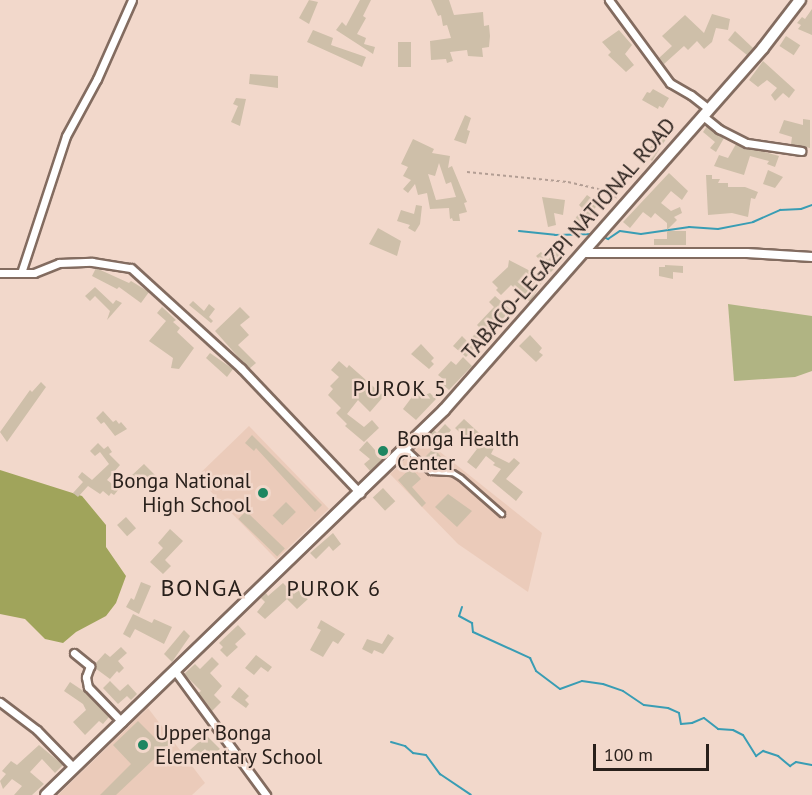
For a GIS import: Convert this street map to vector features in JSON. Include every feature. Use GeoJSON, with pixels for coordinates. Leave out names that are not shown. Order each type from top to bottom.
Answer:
{"type":"FeatureCollection","features":[{"type":"Feature","properties":{"kind":"main road","name":"TABACO-LEGAZPI NATIONAL ROAD"},"geometry":{"type":"LineString","coordinates":[[46,795],[406,448],[488,362],[775,33],[800,0]]}},
{"type":"Feature","properties":{"kind":"street"},"geometry":{"type":"LineString","coordinates":[[21,273],[66,136],[97,79],[132,0]]}},
{"type":"Feature","properties":{"kind":"street"},"geometry":{"type":"LineString","coordinates":[[609,0],[670,83],[691,94],[719,129],[747,143],[801,151]]}},
{"type":"Feature","properties":{"kind":"street"},"geometry":{"type":"LineString","coordinates":[[582,253],[747,253],[812,257]]}},
{"type":"Feature","properties":{"kind":"street"},"geometry":{"type":"LineString","coordinates":[[0,273],[34,273],[59,263],[92,262],[131,268],[242,368],[360,493]]}},
{"type":"Feature","properties":{"kind":"street"},"geometry":{"type":"LineString","coordinates":[[74,653],[90,666],[86,677],[88,687],[122,722]]}},
{"type":"Feature","properties":{"kind":"street"},"geometry":{"type":"LineString","coordinates":[[175,671],[266,795]]}},
{"type":"Feature","properties":{"kind":"street"},"geometry":{"type":"LineString","coordinates":[[0,702],[37,730],[74,768]]}},
{"type":"Feature","properties":{"kind":"lane"},"geometry":{"type":"LineString","coordinates":[[406,448],[431,472],[453,473],[461,478],[502,514]]}},
{"type":"Feature","properties":{"kind":"path"},"geometry":{"type":"LineString","coordinates":[[467,172],[568,182],[598,189],[627,202]]}},
{"type":"Feature","properties":{"kind":"shaded area","name":"Bonga National High School"},"geometry":{"type":"Polygon","coordinates":[[[249,426],[329,509],[276,559],[196,477],[249,426]]]}},
{"type":"Feature","properties":{"kind":"shaded area"},"geometry":{"type":"Polygon","coordinates":[[[425,440],[542,533],[528,592],[458,544],[390,474],[425,440]]]}},
{"type":"Feature","properties":{"kind":"shaded area","name":"Upper Bonga Elementary School"},"geometry":{"type":"Polygon","coordinates":[[[148,708],[205,783],[192,795],[58,795],[148,708]]]}},
{"type":"Feature","properties":{"kind":"green space"},"geometry":{"type":"Polygon","coordinates":[[[728,304],[812,316],[812,371],[795,377],[734,381],[728,304]]]}},
{"type":"Feature","properties":{"kind":"green space"},"geometry":{"type":"Polygon","coordinates":[[[0,470],[82,496],[106,525],[106,547],[126,576],[116,603],[106,616],[76,632],[63,643],[45,639],[25,619],[0,614],[0,470]]]}},
{"type":"Feature","properties":{"kind":"building"},"geometry":{"type":"Polygon","coordinates":[[[309,0],[318,2],[309,24],[299,18],[309,0]]]}},
{"type":"Feature","properties":{"kind":"building"},"geometry":{"type":"Polygon","coordinates":[[[360,0],[371,0],[363,16],[366,18],[357,34],[366,38],[364,44],[375,47],[373,54],[336,30],[342,22],[346,26],[360,0]]]}},
{"type":"Feature","properties":{"kind":"building"},"geometry":{"type":"Polygon","coordinates":[[[431,0],[449,0],[454,15],[483,12],[484,26],[489,25],[490,36],[489,47],[482,48],[483,57],[468,56],[467,50],[450,52],[453,61],[447,63],[446,59],[431,60],[430,41],[451,38],[447,25],[443,26],[441,15],[438,16],[431,0]]]}},
{"type":"Feature","properties":{"kind":"building"},"geometry":{"type":"Polygon","coordinates":[[[812,9],[812,35],[798,29],[801,25],[797,23],[802,17],[805,19],[812,9]]]}},
{"type":"Feature","properties":{"kind":"building"},"geometry":{"type":"Polygon","coordinates":[[[712,14],[730,19],[728,30],[716,28],[712,42],[704,49],[697,41],[688,50],[684,46],[664,64],[659,58],[672,46],[662,36],[685,15],[704,33],[712,14]]]}},
{"type":"Feature","properties":{"kind":"building"},"geometry":{"type":"Polygon","coordinates":[[[313,30],[333,38],[331,45],[366,57],[362,67],[307,42],[313,30]]]}},
{"type":"Feature","properties":{"kind":"building"},"geometry":{"type":"Polygon","coordinates":[[[619,30],[632,45],[625,54],[634,65],[626,72],[608,55],[611,52],[602,42],[619,30]]]}},
{"type":"Feature","properties":{"kind":"building"},"geometry":{"type":"Polygon","coordinates":[[[735,31],[753,48],[747,55],[728,40],[735,31]]]}},
{"type":"Feature","properties":{"kind":"building"},"geometry":{"type":"Polygon","coordinates":[[[786,36],[800,45],[794,55],[779,46],[786,36]]]}},
{"type":"Feature","properties":{"kind":"building"},"geometry":{"type":"Polygon","coordinates":[[[398,42],[411,42],[411,67],[398,67],[398,42]]]}},
{"type":"Feature","properties":{"kind":"building"},"geometry":{"type":"Polygon","coordinates":[[[763,61],[795,90],[789,98],[783,93],[775,101],[771,95],[777,88],[767,80],[758,87],[749,80],[763,61]]]}},
{"type":"Feature","properties":{"kind":"building"},"geometry":{"type":"Polygon","coordinates":[[[250,74],[278,76],[278,88],[249,84],[250,74]]]}},
{"type":"Feature","properties":{"kind":"building"},"geometry":{"type":"Polygon","coordinates":[[[653,89],[669,98],[663,108],[659,106],[658,109],[642,100],[647,92],[650,93],[653,89]]]}},
{"type":"Feature","properties":{"kind":"building"},"geometry":{"type":"Polygon","coordinates":[[[236,98],[246,99],[240,126],[231,122],[238,106],[233,104],[236,98]]]}},
{"type":"Feature","properties":{"kind":"building"},"geometry":{"type":"Polygon","coordinates":[[[465,115],[471,118],[466,144],[454,140],[465,115]]]}},
{"type":"Feature","properties":{"kind":"building"},"geometry":{"type":"Polygon","coordinates":[[[803,119],[810,120],[810,148],[791,144],[792,137],[779,133],[784,120],[803,125],[803,119]]]}},
{"type":"Feature","properties":{"kind":"building"},"geometry":{"type":"Polygon","coordinates":[[[661,126],[670,133],[652,161],[644,155],[656,140],[653,138],[661,126]]]}},
{"type":"Feature","properties":{"kind":"building"},"geometry":{"type":"Polygon","coordinates":[[[707,126],[724,138],[716,152],[710,148],[715,142],[703,132],[707,126]]]}},
{"type":"Feature","properties":{"kind":"building"},"geometry":{"type":"Polygon","coordinates":[[[413,139],[434,149],[432,153],[450,156],[448,168],[452,166],[467,202],[464,203],[467,212],[459,214],[460,221],[450,219],[449,208],[430,209],[427,193],[418,195],[415,184],[408,193],[403,189],[411,180],[403,176],[408,167],[401,164],[413,139]],[[439,163],[435,176],[428,174],[436,200],[456,197],[451,182],[446,184],[439,163]]]}},
{"type":"Feature","properties":{"kind":"building"},"geometry":{"type":"Polygon","coordinates":[[[736,144],[779,156],[775,167],[767,164],[769,161],[750,156],[744,175],[714,166],[719,155],[728,158],[736,144]]]}},
{"type":"Feature","properties":{"kind":"building"},"geometry":{"type":"Polygon","coordinates":[[[768,170],[783,177],[775,188],[763,184],[768,170]]]}},
{"type":"Feature","properties":{"kind":"building"},"geometry":{"type":"Polygon","coordinates":[[[669,173],[688,191],[682,200],[671,191],[661,203],[671,211],[680,207],[682,213],[674,217],[677,220],[667,230],[667,223],[655,213],[651,218],[643,212],[630,228],[623,222],[669,173]]]}},
{"type":"Feature","properties":{"kind":"building"},"geometry":{"type":"Polygon","coordinates":[[[706,175],[712,175],[712,179],[720,179],[718,183],[728,183],[728,187],[745,187],[758,192],[755,199],[751,198],[748,217],[732,213],[708,215],[706,175]]]}},
{"type":"Feature","properties":{"kind":"building"},"geometry":{"type":"Polygon","coordinates":[[[587,195],[598,203],[585,226],[575,219],[582,208],[579,205],[587,195]]]}},
{"type":"Feature","properties":{"kind":"building"},"geometry":{"type":"Polygon","coordinates":[[[542,197],[565,200],[563,215],[554,213],[556,225],[548,227],[542,197]]]}},
{"type":"Feature","properties":{"kind":"building"},"geometry":{"type":"Polygon","coordinates":[[[416,205],[422,206],[420,224],[415,232],[408,228],[410,225],[397,221],[401,210],[414,214],[416,205]]]}},
{"type":"Feature","properties":{"kind":"building"},"geometry":{"type":"Polygon","coordinates":[[[378,228],[401,241],[397,256],[369,244],[378,228]]]}},
{"type":"Feature","properties":{"kind":"building"},"geometry":{"type":"Polygon","coordinates":[[[667,231],[686,231],[686,245],[654,245],[654,239],[667,239],[667,231]]]}},
{"type":"Feature","properties":{"kind":"building"},"geometry":{"type":"Polygon","coordinates":[[[555,251],[564,259],[544,279],[530,302],[511,285],[501,295],[496,290],[498,288],[492,282],[508,267],[509,260],[538,275],[547,267],[536,256],[541,252],[548,260],[555,251]]]}},
{"type":"Feature","properties":{"kind":"building"},"geometry":{"type":"Polygon","coordinates":[[[665,265],[683,266],[683,273],[673,272],[673,279],[659,276],[659,267],[665,267],[665,265]]]}},
{"type":"Feature","properties":{"kind":"building"},"geometry":{"type":"Polygon","coordinates":[[[96,268],[129,283],[131,281],[149,292],[141,303],[119,287],[117,289],[92,276],[96,268]]]}},
{"type":"Feature","properties":{"kind":"building"},"geometry":{"type":"Polygon","coordinates":[[[95,287],[113,304],[116,300],[122,303],[107,320],[110,311],[95,296],[90,301],[85,296],[95,287]]]}},
{"type":"Feature","properties":{"kind":"building"},"geometry":{"type":"Polygon","coordinates":[[[495,296],[511,310],[466,357],[453,346],[462,336],[468,342],[480,328],[477,325],[494,307],[489,302],[495,296]]]}},
{"type":"Feature","properties":{"kind":"building"},"geometry":{"type":"Polygon","coordinates":[[[193,301],[204,311],[209,304],[215,309],[209,317],[213,321],[211,323],[189,305],[193,301]]]}},
{"type":"Feature","properties":{"kind":"building"},"geometry":{"type":"Polygon","coordinates":[[[162,307],[176,320],[173,322],[180,328],[177,332],[194,348],[179,369],[171,368],[173,358],[149,341],[166,321],[157,313],[162,307]]]}},
{"type":"Feature","properties":{"kind":"building"},"geometry":{"type":"Polygon","coordinates":[[[240,307],[250,317],[240,325],[249,335],[238,345],[256,363],[249,369],[215,331],[240,307]]]}},
{"type":"Feature","properties":{"kind":"building"},"geometry":{"type":"Polygon","coordinates":[[[530,335],[542,348],[539,352],[543,355],[536,362],[519,346],[530,335]]]}},
{"type":"Feature","properties":{"kind":"building"},"geometry":{"type":"Polygon","coordinates":[[[421,344],[434,358],[431,361],[434,364],[429,369],[411,354],[421,344]]]}},
{"type":"Feature","properties":{"kind":"building"},"geometry":{"type":"Polygon","coordinates":[[[210,353],[233,369],[227,377],[206,358],[210,353]]]}},
{"type":"Feature","properties":{"kind":"building"},"geometry":{"type":"Polygon","coordinates":[[[463,357],[472,366],[449,390],[440,382],[443,379],[438,375],[451,361],[456,365],[463,357]]]}},
{"type":"Feature","properties":{"kind":"building"},"geometry":{"type":"Polygon","coordinates":[[[339,361],[347,368],[349,365],[384,396],[370,412],[358,400],[347,414],[364,427],[372,420],[379,428],[364,442],[345,426],[347,424],[336,413],[341,408],[328,395],[333,389],[330,386],[339,377],[331,370],[339,361]]]}},
{"type":"Feature","properties":{"kind":"building"},"geometry":{"type":"Polygon","coordinates":[[[41,382],[46,387],[7,442],[0,432],[30,390],[32,392],[41,382]]]}},
{"type":"Feature","properties":{"kind":"building"},"geometry":{"type":"Polygon","coordinates":[[[418,389],[425,395],[430,393],[436,399],[416,420],[403,409],[418,389]]]}},
{"type":"Feature","properties":{"kind":"building"},"geometry":{"type":"Polygon","coordinates":[[[103,411],[113,422],[116,420],[119,424],[121,422],[127,429],[115,436],[104,422],[101,424],[96,418],[103,411]]]}},
{"type":"Feature","properties":{"kind":"building"},"geometry":{"type":"Polygon","coordinates":[[[464,419],[489,442],[499,432],[501,434],[491,454],[509,463],[514,458],[520,463],[506,479],[523,492],[516,501],[492,481],[501,469],[493,465],[495,463],[486,456],[476,469],[467,462],[477,449],[455,428],[464,419]]]}},
{"type":"Feature","properties":{"kind":"building"},"geometry":{"type":"Polygon","coordinates":[[[445,424],[451,430],[440,445],[430,434],[434,430],[437,433],[445,424]]]}},
{"type":"Feature","properties":{"kind":"building"},"geometry":{"type":"Polygon","coordinates":[[[252,435],[322,505],[315,512],[256,448],[254,451],[245,443],[252,435]]]}},
{"type":"Feature","properties":{"kind":"building"},"geometry":{"type":"Polygon","coordinates":[[[367,441],[383,459],[370,471],[364,464],[370,459],[359,450],[367,441]]]}},
{"type":"Feature","properties":{"kind":"building"},"geometry":{"type":"Polygon","coordinates":[[[98,443],[104,449],[108,446],[112,452],[109,454],[120,465],[107,480],[119,489],[114,495],[111,493],[109,496],[103,491],[100,494],[88,486],[78,497],[73,493],[83,482],[78,477],[82,472],[92,480],[109,464],[100,452],[95,456],[90,451],[98,443]]]}},
{"type":"Feature","properties":{"kind":"building"},"geometry":{"type":"Polygon","coordinates":[[[434,448],[442,458],[432,467],[423,459],[434,448]]]}},
{"type":"Feature","properties":{"kind":"building"},"geometry":{"type":"Polygon","coordinates":[[[144,464],[156,476],[151,482],[144,476],[136,484],[130,477],[144,464]]]}},
{"type":"Feature","properties":{"kind":"building"},"geometry":{"type":"Polygon","coordinates":[[[411,468],[421,479],[412,487],[426,503],[422,507],[398,480],[411,468]]]}},
{"type":"Feature","properties":{"kind":"building"},"geometry":{"type":"Polygon","coordinates":[[[383,488],[395,501],[385,511],[373,498],[383,488]]]}},
{"type":"Feature","properties":{"kind":"building"},"geometry":{"type":"Polygon","coordinates":[[[448,494],[472,511],[457,527],[435,507],[448,494]]]}},
{"type":"Feature","properties":{"kind":"building"},"geometry":{"type":"Polygon","coordinates":[[[286,502],[296,512],[282,525],[273,515],[286,502]]]}},
{"type":"Feature","properties":{"kind":"building"},"geometry":{"type":"Polygon","coordinates":[[[246,511],[285,549],[277,556],[238,519],[246,511]]]}},
{"type":"Feature","properties":{"kind":"building"},"geometry":{"type":"Polygon","coordinates":[[[126,517],[136,528],[127,536],[117,525],[126,517]]]}},
{"type":"Feature","properties":{"kind":"building"},"geometry":{"type":"Polygon","coordinates":[[[170,529],[183,541],[165,560],[171,566],[163,574],[150,562],[163,548],[158,543],[170,529]]]}},
{"type":"Feature","properties":{"kind":"building"},"geometry":{"type":"Polygon","coordinates":[[[333,533],[341,544],[333,551],[329,546],[316,559],[310,553],[333,533]]]}},
{"type":"Feature","properties":{"kind":"building"},"geometry":{"type":"Polygon","coordinates":[[[141,582],[151,586],[139,614],[126,607],[131,598],[134,600],[141,582]]]}},
{"type":"Feature","properties":{"kind":"building"},"geometry":{"type":"Polygon","coordinates":[[[283,583],[294,594],[298,590],[308,599],[297,609],[287,599],[265,619],[257,612],[265,602],[261,598],[266,593],[268,596],[283,583]]]}},
{"type":"Feature","properties":{"kind":"building"},"geometry":{"type":"Polygon","coordinates":[[[133,614],[152,623],[154,619],[172,627],[164,644],[135,629],[130,638],[123,634],[133,614]]]}},
{"type":"Feature","properties":{"kind":"building"},"geometry":{"type":"Polygon","coordinates":[[[321,620],[345,634],[338,644],[333,641],[323,657],[310,650],[321,630],[317,628],[321,620]]]}},
{"type":"Feature","properties":{"kind":"building"},"geometry":{"type":"Polygon","coordinates":[[[238,625],[246,634],[235,644],[238,647],[227,657],[220,650],[223,647],[219,643],[238,625]]]}},
{"type":"Feature","properties":{"kind":"building"},"geometry":{"type":"Polygon","coordinates":[[[184,630],[190,636],[172,662],[164,654],[184,630]]]}},
{"type":"Feature","properties":{"kind":"building"},"geometry":{"type":"Polygon","coordinates":[[[388,634],[394,638],[383,654],[374,650],[372,654],[362,649],[367,639],[382,644],[388,634]]]}},
{"type":"Feature","properties":{"kind":"building"},"geometry":{"type":"Polygon","coordinates":[[[121,647],[127,653],[118,661],[124,668],[119,673],[117,671],[110,679],[95,668],[95,664],[105,653],[110,657],[121,647]]]}},
{"type":"Feature","properties":{"kind":"building"},"geometry":{"type":"Polygon","coordinates":[[[256,655],[272,667],[268,672],[261,667],[254,675],[245,668],[256,655]]]}},
{"type":"Feature","properties":{"kind":"building"},"geometry":{"type":"Polygon","coordinates":[[[212,657],[219,664],[210,673],[222,686],[214,695],[221,702],[212,711],[198,693],[201,691],[184,674],[195,664],[200,669],[212,657]]]}},
{"type":"Feature","properties":{"kind":"building"},"geometry":{"type":"Polygon","coordinates":[[[110,681],[120,691],[128,684],[137,694],[131,700],[127,696],[118,704],[103,688],[110,681]]]}},
{"type":"Feature","properties":{"kind":"building"},"geometry":{"type":"Polygon","coordinates":[[[70,682],[85,692],[109,717],[103,724],[99,721],[85,735],[73,722],[86,710],[83,704],[64,691],[70,682]]]}},
{"type":"Feature","properties":{"kind":"building"},"geometry":{"type":"Polygon","coordinates":[[[239,687],[249,696],[245,700],[249,704],[246,708],[231,697],[239,687]]]}},
{"type":"Feature","properties":{"kind":"building"},"geometry":{"type":"Polygon","coordinates":[[[138,721],[158,741],[166,735],[172,742],[116,795],[100,795],[131,764],[113,745],[138,721]]]}},
{"type":"Feature","properties":{"kind":"building"},"geometry":{"type":"Polygon","coordinates":[[[200,729],[220,749],[211,756],[205,749],[196,757],[190,750],[201,740],[195,733],[200,729]]]}},
{"type":"Feature","properties":{"kind":"building"},"geometry":{"type":"Polygon","coordinates":[[[39,745],[63,765],[55,773],[42,759],[30,772],[44,784],[32,795],[14,795],[22,786],[12,779],[3,789],[0,781],[6,774],[2,771],[11,761],[17,765],[39,745]]]}},
{"type":"Feature","properties":{"kind":"waterway"},"geometry":{"type":"LineString","coordinates":[[601,236],[608,239],[620,231],[641,234],[689,227],[718,229],[753,222],[780,210],[801,209],[812,205]]}},
{"type":"Feature","properties":{"kind":"waterway"},"geometry":{"type":"LineString","coordinates":[[519,231],[555,235],[596,234]]}},
{"type":"Feature","properties":{"kind":"waterway"},"geometry":{"type":"LineString","coordinates":[[462,607],[459,616],[472,623],[473,632],[530,658],[536,671],[560,689],[582,681],[603,684],[623,691],[644,705],[668,708],[679,713],[681,724],[692,723],[704,718],[718,729],[733,730],[743,735],[756,756],[763,751],[778,756],[790,766],[796,762],[812,765]]}},
{"type":"Feature","properties":{"kind":"waterway"},"geometry":{"type":"LineString","coordinates":[[391,742],[405,746],[413,753],[426,755],[440,774],[471,795]]}},
{"type":"Feature","properties":{"kind":"place","name":"Bonga Health Center"},"geometry":{"type":"Point","coordinates":[383,451]}},
{"type":"Feature","properties":{"kind":"place","name":"Bonga National High School"},"geometry":{"type":"Point","coordinates":[263,493]}},
{"type":"Feature","properties":{"kind":"place","name":"Upper Bonga Elementary School"},"geometry":{"type":"Point","coordinates":[143,745]}},
{"type":"Feature","properties":{"kind":"district","name":"PUROK 5"},"geometry":{"type":"Point","coordinates":[400,389]}},
{"type":"Feature","properties":{"kind":"district","name":"BONGA"},"geometry":{"type":"Point","coordinates":[202,588]}},
{"type":"Feature","properties":{"kind":"district","name":"PUROK 6"},"geometry":{"type":"Point","coordinates":[334,589]}}]}
